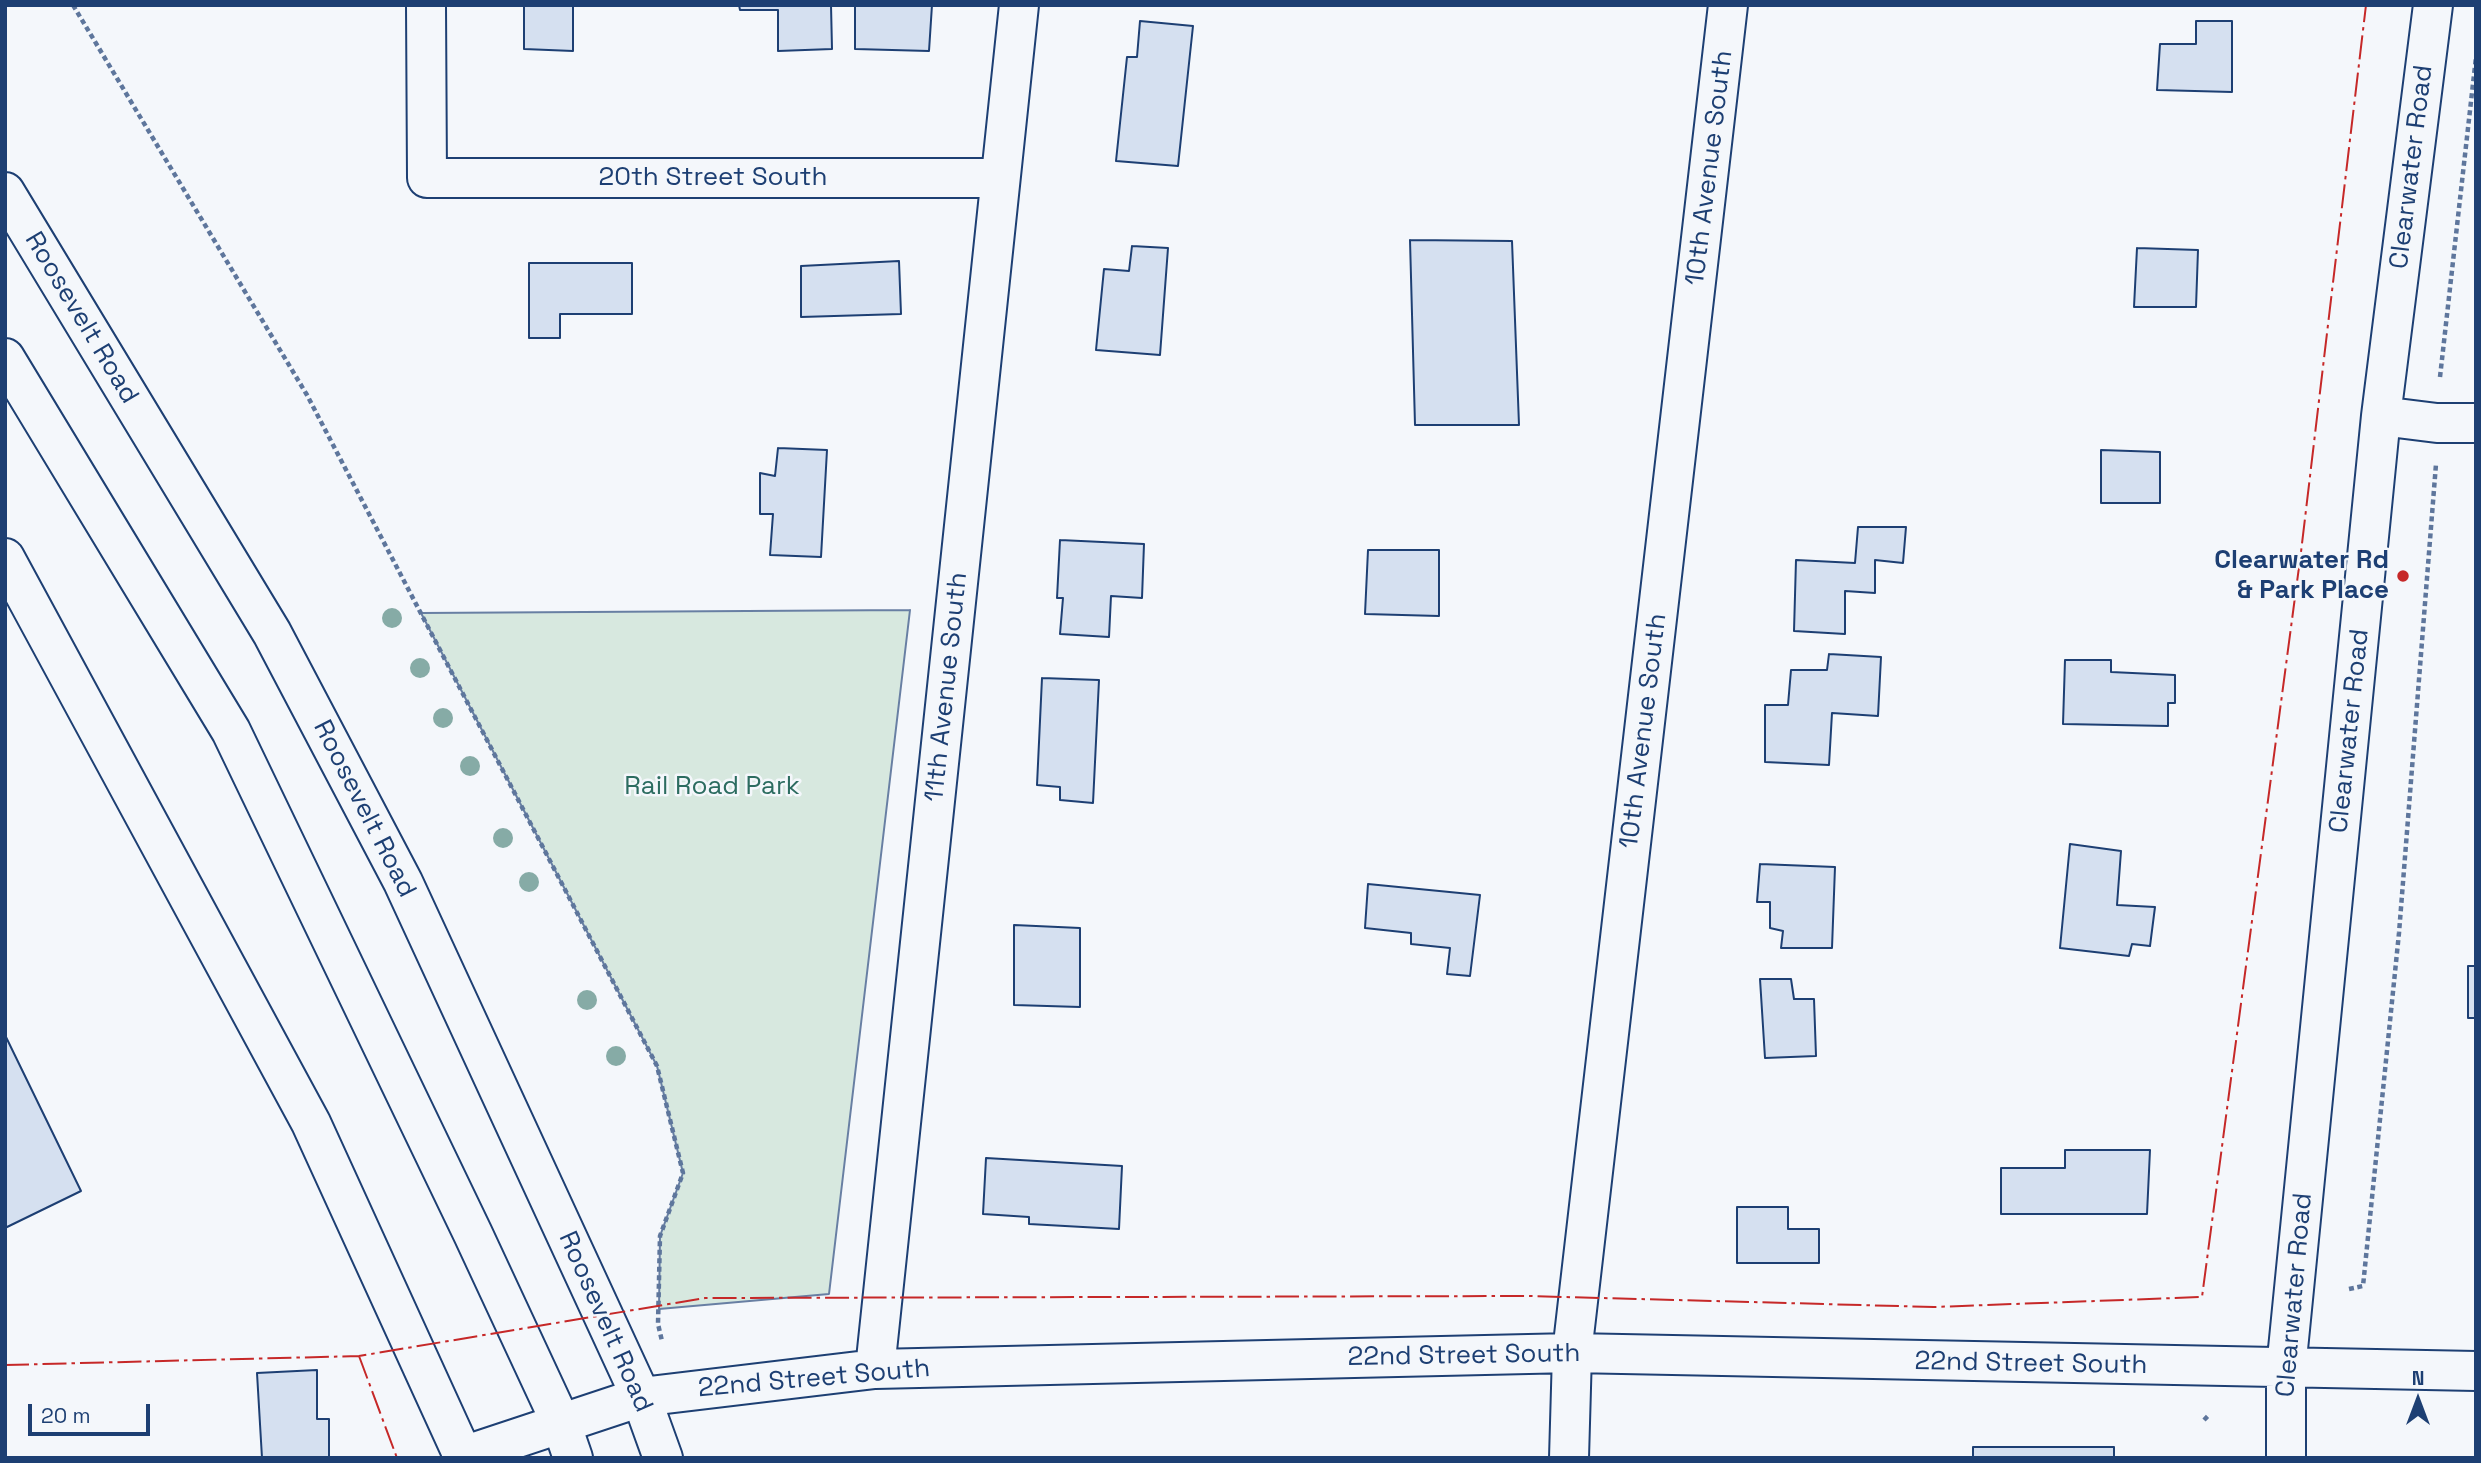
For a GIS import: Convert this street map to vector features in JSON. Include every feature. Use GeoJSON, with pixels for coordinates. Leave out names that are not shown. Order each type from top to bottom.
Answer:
{"type":"FeatureCollection","features":[{"type":"Feature","properties":{"kind":"street","name":"20th Street South"},"geometry":{"type":"LineString","coordinates":[[426,5],[426,178],[1000,178]]}},
{"type":"Feature","properties":{"kind":"street","name":"11th Avenue South"},"geometry":{"type":"LineString","coordinates":[[875,1369],[1019,5]]}},
{"type":"Feature","properties":{"kind":"street","name":"10th Avenue South"},"geometry":{"type":"LineString","coordinates":[[1569,1458],[1572,1353],[1728,5]]}},
{"type":"Feature","properties":{"kind":"street","name":"Clearwater Road"},"geometry":{"type":"LineString","coordinates":[[2286,1458],[2286,1369],[2381,416],[2433,5]]}},
{"type":"Feature","properties":{"kind":"street","name":"Roosevelt Road"},"geometry":{"type":"LineString","coordinates":[[5,192],[272,633],[397,870],[657,1395],[663,1458]]}},
{"type":"Feature","properties":{"kind":"street"},"geometry":{"type":"LineString","coordinates":[[5,358],[230,731],[567,1440]]}},
{"type":"Feature","properties":{"kind":"street"},"geometry":{"type":"LineString","coordinates":[[2381,416],[2437,422],[2476,422]]}},
{"type":"Feature","properties":{"kind":"street"},"geometry":{"type":"LineString","coordinates":[[5,558],[311,1123],[463,1457]]}},
{"type":"Feature","properties":{"kind":"street","name":"22nd Street South"},"geometry":{"type":"LineString","coordinates":[[463,1457],[567,1440],[657,1395],[875,1369],[1572,1353],[2476,1371]]}},
{"type":"Feature","properties":{"kind":"path"},"geometry":{"type":"LineString","coordinates":[[73,5],[307,395],[657,1066],[683,1173],[660,1236],[657,1395]]}},
{"type":"Feature","properties":{"kind":"path"},"geometry":{"type":"LineString","coordinates":[[2440,377],[2476,57]]}},
{"type":"Feature","properties":{"kind":"path"},"geometry":{"type":"LineString","coordinates":[[2349,1289],[2363,1286],[2399,933],[2436,458]]}},
{"type":"Feature","properties":{"kind":"path"},"geometry":{"type":"LineString","coordinates":[[2204,1420],[2210,1414]]}},
{"type":"Feature","properties":{"kind":"green space","name":"Rail Road Park"},"geometry":{"type":"Polygon","coordinates":[[[910,610],[829,1294],[659,1309],[660,1236],[683,1173],[657,1066],[421,613],[910,610]]]}},
{"type":"Feature","properties":{"kind":"building"},"geometry":{"type":"Polygon","coordinates":[[[524,5],[573,5],[573,51],[524,49],[524,5]]]}},
{"type":"Feature","properties":{"kind":"building"},"geometry":{"type":"Polygon","coordinates":[[[739,5],[831,5],[832,49],[778,51],[778,10],[740,10],[739,5]]]}},
{"type":"Feature","properties":{"kind":"building"},"geometry":{"type":"Polygon","coordinates":[[[855,5],[932,5],[929,51],[855,49],[855,5]]]}},
{"type":"Feature","properties":{"kind":"building"},"geometry":{"type":"Polygon","coordinates":[[[1140,21],[1193,26],[1178,166],[1116,161],[1127,57],[1137,57],[1140,21]]]}},
{"type":"Feature","properties":{"kind":"building"},"geometry":{"type":"Polygon","coordinates":[[[2196,21],[2232,21],[2232,92],[2157,90],[2160,44],[2196,44],[2196,21]]]}},
{"type":"Feature","properties":{"kind":"building"},"geometry":{"type":"Polygon","coordinates":[[[1410,240],[1512,241],[1519,425],[1415,425],[1410,240]]]}},
{"type":"Feature","properties":{"kind":"building"},"geometry":{"type":"Polygon","coordinates":[[[1132,246],[1168,248],[1160,355],[1096,350],[1104,269],[1129,271],[1132,246]]]}},
{"type":"Feature","properties":{"kind":"building"},"geometry":{"type":"Polygon","coordinates":[[[2137,248],[2198,250],[2196,307],[2134,307],[2137,248]]]}},
{"type":"Feature","properties":{"kind":"building"},"geometry":{"type":"Polygon","coordinates":[[[899,261],[901,314],[801,317],[801,266],[899,261]]]}},
{"type":"Feature","properties":{"kind":"building"},"geometry":{"type":"Polygon","coordinates":[[[529,263],[632,263],[632,314],[560,314],[560,338],[529,338],[529,263]]]}},
{"type":"Feature","properties":{"kind":"building"},"geometry":{"type":"Polygon","coordinates":[[[778,448],[827,450],[821,557],[770,555],[773,514],[760,514],[760,473],[775,476],[778,448]]]}},
{"type":"Feature","properties":{"kind":"building"},"geometry":{"type":"Polygon","coordinates":[[[2101,450],[2160,452],[2160,503],[2101,503],[2101,450]]]}},
{"type":"Feature","properties":{"kind":"building"},"geometry":{"type":"Polygon","coordinates":[[[1858,527],[1906,527],[1903,563],[1875,560],[1875,593],[1845,591],[1845,634],[1794,631],[1796,560],[1855,563],[1858,527]]]}},
{"type":"Feature","properties":{"kind":"building"},"geometry":{"type":"Polygon","coordinates":[[[1060,540],[1144,544],[1142,598],[1111,596],[1109,637],[1060,634],[1063,598],[1057,598],[1060,540]]]}},
{"type":"Feature","properties":{"kind":"building"},"geometry":{"type":"Polygon","coordinates":[[[1368,550],[1439,550],[1439,616],[1365,614],[1368,550]]]}},
{"type":"Feature","properties":{"kind":"building"},"geometry":{"type":"Polygon","coordinates":[[[1829,654],[1881,657],[1878,716],[1832,713],[1829,765],[1765,762],[1765,705],[1788,705],[1791,670],[1827,670],[1829,654]]]}},
{"type":"Feature","properties":{"kind":"building"},"geometry":{"type":"Polygon","coordinates":[[[2065,660],[2111,660],[2111,672],[2175,675],[2175,703],[2168,703],[2168,726],[2063,724],[2065,660]]]}},
{"type":"Feature","properties":{"kind":"building"},"geometry":{"type":"Polygon","coordinates":[[[1042,678],[1099,680],[1093,803],[1060,800],[1060,787],[1037,785],[1042,678]]]}},
{"type":"Feature","properties":{"kind":"building"},"geometry":{"type":"Polygon","coordinates":[[[2070,844],[2121,851],[2117,905],[2155,907],[2150,946],[2132,944],[2129,956],[2060,948],[2070,844]]]}},
{"type":"Feature","properties":{"kind":"building"},"geometry":{"type":"Polygon","coordinates":[[[1760,864],[1835,867],[1832,948],[1781,948],[1783,931],[1770,928],[1770,902],[1757,902],[1760,864]]]}},
{"type":"Feature","properties":{"kind":"building"},"geometry":{"type":"Polygon","coordinates":[[[1368,884],[1480,895],[1470,976],[1447,974],[1450,948],[1411,944],[1411,933],[1365,928],[1368,884]]]}},
{"type":"Feature","properties":{"kind":"building"},"geometry":{"type":"Polygon","coordinates":[[[1014,925],[1080,928],[1080,1007],[1014,1005],[1014,925]]]}},
{"type":"Feature","properties":{"kind":"building"},"geometry":{"type":"Polygon","coordinates":[[[2468,966],[2476,966],[2476,1018],[2468,1018],[2468,966]]]}},
{"type":"Feature","properties":{"kind":"building"},"geometry":{"type":"Polygon","coordinates":[[[1760,979],[1791,979],[1794,999],[1814,999],[1816,1056],[1765,1058],[1760,979]]]}},
{"type":"Feature","properties":{"kind":"building"},"geometry":{"type":"Polygon","coordinates":[[[5,1035],[81,1191],[5,1228],[5,1035]]]}},
{"type":"Feature","properties":{"kind":"building"},"geometry":{"type":"Polygon","coordinates":[[[2065,1150],[2150,1150],[2147,1214],[2001,1214],[2001,1168],[2065,1168],[2065,1150]]]}},
{"type":"Feature","properties":{"kind":"building"},"geometry":{"type":"Polygon","coordinates":[[[986,1158],[1122,1166],[1119,1229],[1029,1224],[1029,1217],[983,1214],[986,1158]]]}},
{"type":"Feature","properties":{"kind":"building"},"geometry":{"type":"Polygon","coordinates":[[[1737,1207],[1788,1207],[1788,1229],[1819,1229],[1819,1263],[1737,1263],[1737,1207]]]}},
{"type":"Feature","properties":{"kind":"building"},"geometry":{"type":"Polygon","coordinates":[[[317,1370],[317,1419],[329,1419],[329,1458],[262,1458],[257,1373],[317,1370]]]}},
{"type":"Feature","properties":{"kind":"building"},"geometry":{"type":"Polygon","coordinates":[[[1973,1447],[2114,1447],[2114,1458],[1973,1458],[1973,1447]]]}},
{"type":"Feature","properties":{"kind":"power"},"geometry":{"type":"LineString","coordinates":[[5,1365],[359,1356],[705,1298],[1528,1296],[1934,1307],[2202,1297],[2301,552],[2366,5]]}},
{"type":"Feature","properties":{"kind":"power"},"geometry":{"type":"LineString","coordinates":[[359,1356],[397,1458]]}},
{"type":"Feature","properties":{"kind":"place","name":"Clearwater Rd & Park Place"},"geometry":{"type":"Point","coordinates":[2403,576]}}]}
